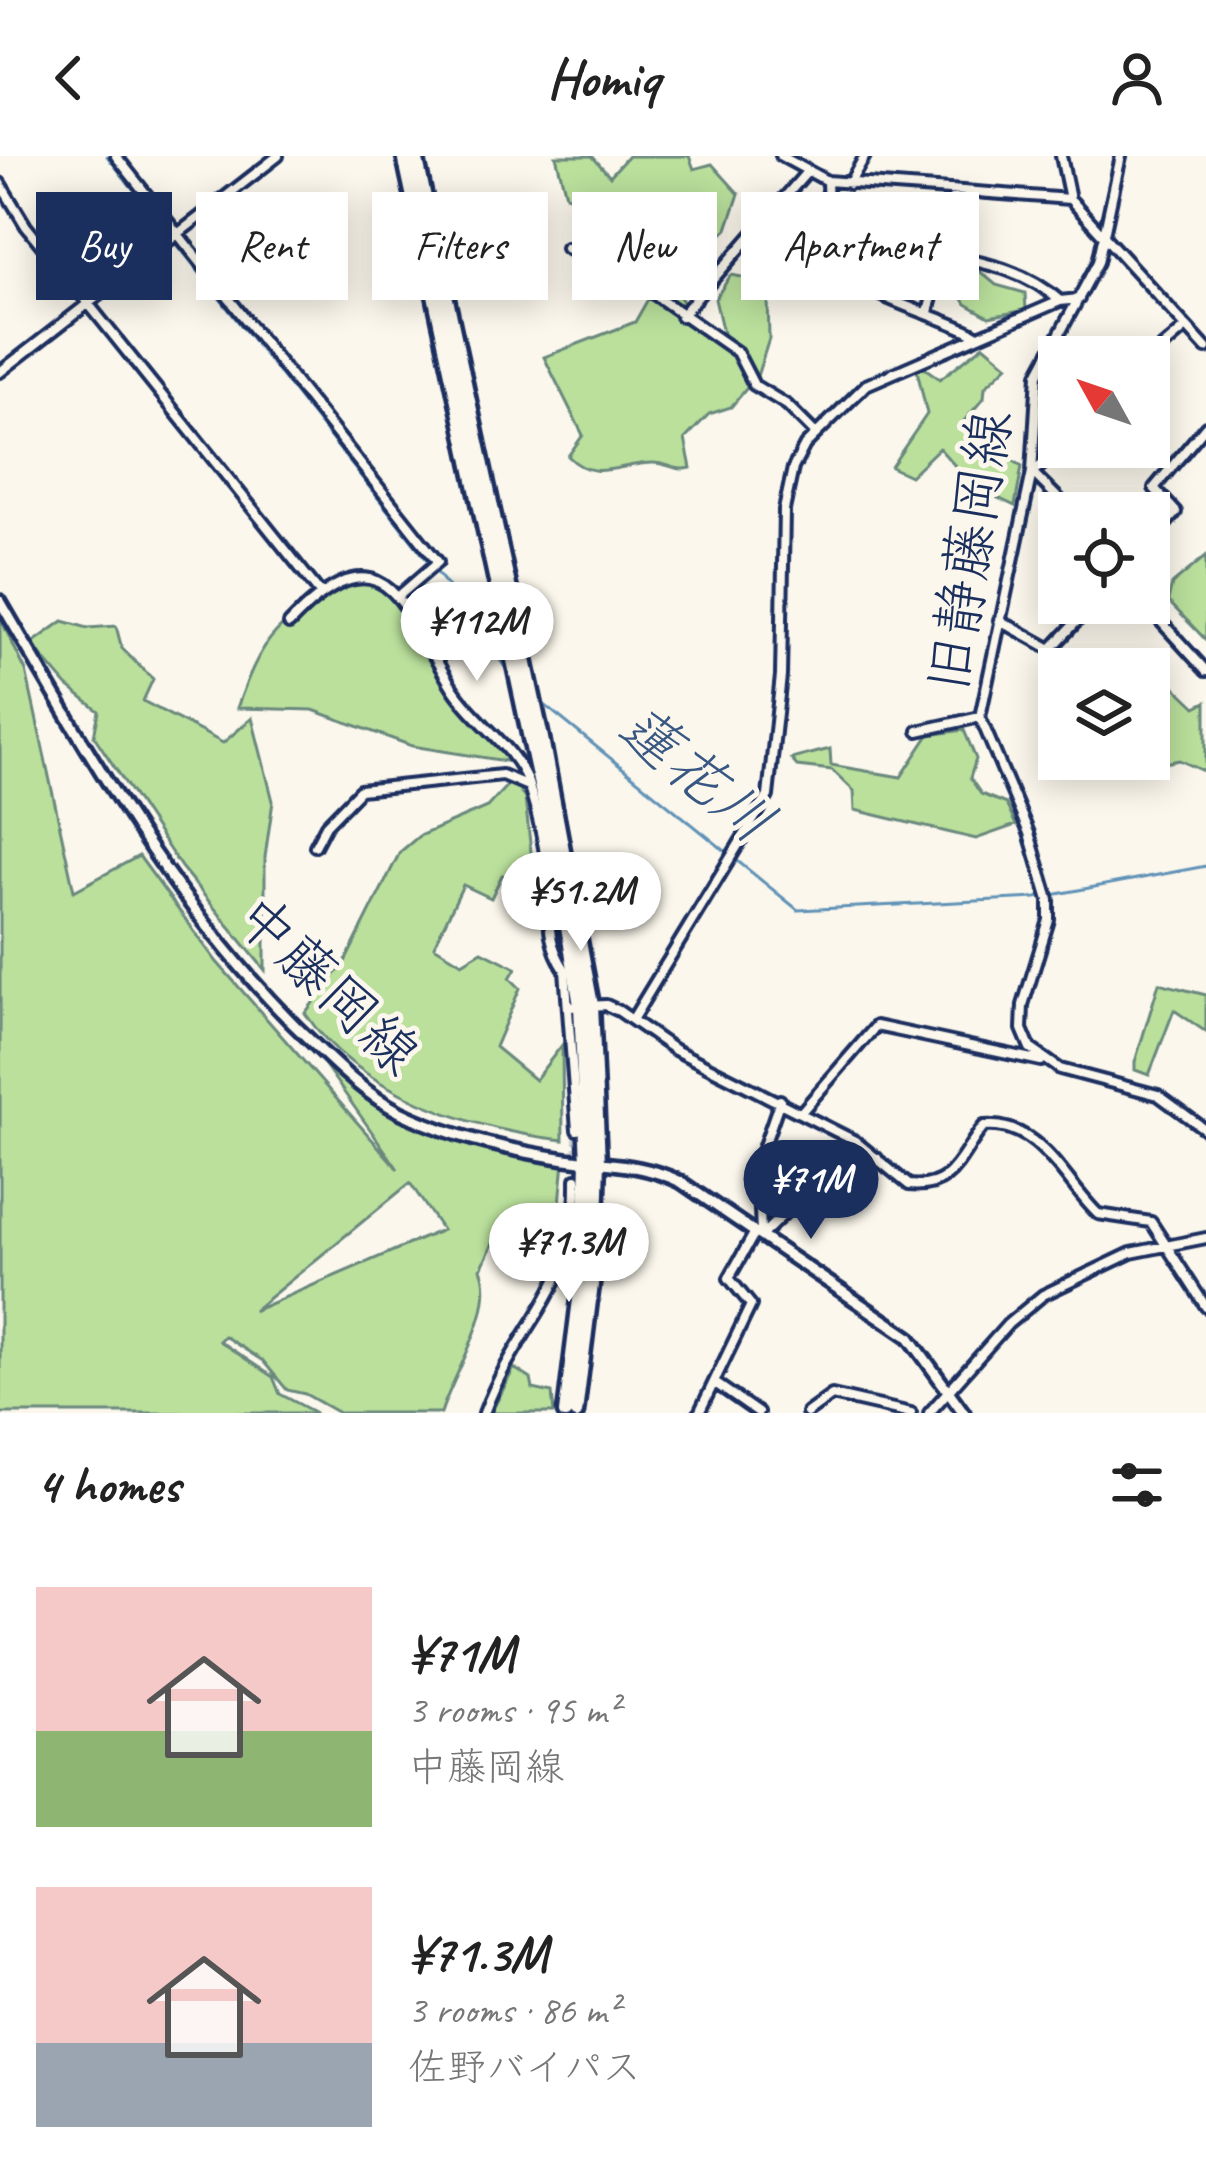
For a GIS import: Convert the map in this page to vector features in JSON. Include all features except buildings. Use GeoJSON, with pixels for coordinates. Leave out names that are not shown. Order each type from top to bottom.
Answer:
{"type":"FeatureCollection","features":[{"type":"Feature","properties":{"kind":"highway"},"geometry":{"type":"LineString","coordinates":[[404,156],[556,859],[581,1006]]}},
{"type":"Feature","properties":{"kind":"highway"},"geometry":{"type":"LineString","coordinates":[[416,156],[542,738],[581,1006],[596,1252],[576,1413]]}},
{"type":"Feature","properties":{"kind":"highway"},"geometry":{"type":"LineString","coordinates":[[565,1413],[593,1162]]}},
{"type":"Feature","properties":{"kind":"main road","name":"中藤岡線"},"geometry":{"type":"LineString","coordinates":[[0,602],[185,898],[223,950],[289,1021],[371,1095],[452,1130],[593,1162],[654,1168],[908,1337],[964,1413]]}},
{"type":"Feature","properties":{"kind":"street"},"geometry":{"type":"LineString","coordinates":[[116,156],[432,566],[400,596]]}},
{"type":"Feature","properties":{"kind":"street"},"geometry":{"type":"LineString","coordinates":[[0,372],[278,156]]}},
{"type":"Feature","properties":{"kind":"street"},"geometry":{"type":"LineString","coordinates":[[781,156],[827,182],[1070,199]]}},
{"type":"Feature","properties":{"kind":"street"},"geometry":{"type":"LineString","coordinates":[[849,184],[866,156]]}},
{"type":"Feature","properties":{"kind":"street"},"geometry":{"type":"LineString","coordinates":[[1061,156],[1070,199],[1206,348]]}},
{"type":"Feature","properties":{"kind":"street","name":"旧静藤岡線"},"geometry":{"type":"LineString","coordinates":[[1043,1061],[1024,1036],[1022,1015],[1049,920],[1047,885],[980,717],[1032,472],[1038,374],[1081,298],[1104,240],[1121,156]]}},
{"type":"Feature","properties":{"kind":"street"},"geometry":{"type":"LineString","coordinates":[[681,316],[806,173]]}},
{"type":"Feature","properties":{"kind":"street"},"geometry":{"type":"LineString","coordinates":[[827,182],[827,192]]}},
{"type":"Feature","properties":{"kind":"street"},"geometry":{"type":"LineString","coordinates":[[0,183],[3,198],[321,594]]}},
{"type":"Feature","properties":{"kind":"street"},"geometry":{"type":"LineString","coordinates":[[566,248],[635,281],[737,352],[754,385],[788,405],[814,433]]}},
{"type":"Feature","properties":{"kind":"street"},"geometry":{"type":"LineString","coordinates":[[979,263],[1026,279],[1060,302]]}},
{"type":"Feature","properties":{"kind":"street"},"geometry":{"type":"LineString","coordinates":[[632,1021],[760,813],[773,776],[784,510],[793,468],[814,433],[866,386],[1060,302],[1081,298]]}},
{"type":"Feature","properties":{"kind":"street"},"geometry":{"type":"LineString","coordinates":[[892,300],[977,336]]}},
{"type":"Feature","properties":{"kind":"street"},"geometry":{"type":"LineString","coordinates":[[928,312],[931,300]]}},
{"type":"Feature","properties":{"kind":"street"},"geometry":{"type":"LineString","coordinates":[[1170,340],[1184,328]]}},
{"type":"Feature","properties":{"kind":"street"},"geometry":{"type":"LineString","coordinates":[[1158,492],[1154,488],[1206,426]]}},
{"type":"Feature","properties":{"kind":"street"},"geometry":{"type":"LineString","coordinates":[[1038,468],[1032,472],[1052,492]]}},
{"type":"Feature","properties":{"kind":"street"},"geometry":{"type":"LineString","coordinates":[[290,624],[321,594],[356,577],[400,596],[454,688],[518,760],[529,787],[547,869],[551,948],[581,1006],[577,1130]]}},
{"type":"Feature","properties":{"kind":"street"},"geometry":{"type":"LineString","coordinates":[[999,620],[1045,650],[1072,624]]}},
{"type":"Feature","properties":{"kind":"street"},"geometry":{"type":"LineString","coordinates":[[1163,624],[1206,671]]}},
{"type":"Feature","properties":{"kind":"street"},"geometry":{"type":"LineString","coordinates":[[918,731],[980,717]]}},
{"type":"Feature","properties":{"kind":"street"},"geometry":{"type":"LineString","coordinates":[[315,846],[326,825],[360,790],[502,775],[529,787]]}},
{"type":"Feature","properties":{"kind":"street"},"geometry":{"type":"LineString","coordinates":[[581,1006],[606,1005],[675,1050],[802,1110],[877,1158],[897,1178],[927,1185],[957,1170],[984,1126],[999,1126],[1044,1150],[1097,1214],[1145,1218],[1206,1306]]}},
{"type":"Feature","properties":{"kind":"street"},"geometry":{"type":"LineString","coordinates":[[802,1110],[876,1027],[1043,1061],[1146,1090],[1206,1130]]}},
{"type":"Feature","properties":{"kind":"street"},"geometry":{"type":"LineString","coordinates":[[758,1233],[758,1163],[780,1100]]}},
{"type":"Feature","properties":{"kind":"street"},"geometry":{"type":"LineString","coordinates":[[699,1413],[751,1305],[729,1278],[758,1233],[789,1209],[824,1204],[877,1158]]}},
{"type":"Feature","properties":{"kind":"street"},"geometry":{"type":"LineString","coordinates":[[484,1413],[509,1357],[568,1262],[576,1179]]}},
{"type":"Feature","properties":{"kind":"street"},"geometry":{"type":"LineString","coordinates":[[929,1413],[1030,1304],[1130,1253],[1206,1238]]}},
{"type":"Feature","properties":{"kind":"street"},"geometry":{"type":"LineString","coordinates":[[715,1382],[758,1413]]}},
{"type":"Feature","properties":{"kind":"street"},"geometry":{"type":"LineString","coordinates":[[807,1413],[832,1395],[911,1413]]}},
{"type":"Feature","properties":{"kind":"green space"},"geometry":{"type":"Polygon","coordinates":[[[556,156],[592,156],[610,176],[628,156],[689,156],[694,169],[712,164],[739,194],[727,229],[717,238],[717,192],[566,195],[556,156]]]}},
{"type":"Feature","properties":{"kind":"green space"},"geometry":{"type":"Polygon","coordinates":[[[979,271],[996,285],[1025,293],[1026,310],[989,317],[964,300],[979,300],[979,271]]]}},
{"type":"Feature","properties":{"kind":"green space"},"geometry":{"type":"Polygon","coordinates":[[[731,275],[741,277],[741,300],[768,300],[769,339],[757,376],[731,407],[709,414],[685,439],[691,468],[653,463],[598,471],[568,456],[583,435],[544,357],[635,322],[647,300],[682,300],[704,329],[723,333],[715,300],[731,275]]]}},
{"type":"Feature","properties":{"kind":"green space"},"geometry":{"type":"Polygon","coordinates":[[[984,345],[1008,365],[985,387],[984,398],[963,422],[979,440],[1022,466],[1015,506],[973,486],[939,448],[910,476],[891,467],[927,414],[917,370],[923,367],[940,379],[984,345]]]}},
{"type":"Feature","properties":{"kind":"green space"},"geometry":{"type":"Polygon","coordinates":[[[1206,556],[1206,640],[1170,603],[1172,584],[1206,556]]]}},
{"type":"Feature","properties":{"kind":"green space"},"geometry":{"type":"Polygon","coordinates":[[[370,573],[405,592],[452,680],[498,735],[512,762],[412,746],[313,710],[237,708],[258,658],[276,632],[332,587],[370,573]]]}},
{"type":"Feature","properties":{"kind":"green space"},"geometry":{"type":"Polygon","coordinates":[[[0,618],[26,671],[74,891],[139,856],[216,961],[398,1169],[317,1054],[394,1112],[564,1161],[555,1257],[496,1237],[481,1269],[485,1285],[479,1321],[441,1413],[339,1413],[305,1394],[287,1390],[263,1361],[224,1336],[219,1341],[273,1377],[280,1394],[316,1413],[0,1413],[0,618]],[[410,1183],[253,1311],[442,1230],[410,1183]]]}},
{"type":"Feature","properties":{"kind":"green space"},"geometry":{"type":"Polygon","coordinates":[[[63,621],[88,628],[116,626],[122,649],[153,679],[143,701],[223,743],[252,718],[273,801],[265,857],[265,970],[181,867],[94,736],[99,711],[67,686],[31,644],[63,621]]]}},
{"type":"Feature","properties":{"kind":"green space"},"geometry":{"type":"Polygon","coordinates":[[[1170,687],[1196,707],[1206,702],[1206,772],[1179,760],[1170,762],[1170,687]]]}},
{"type":"Feature","properties":{"kind":"green space"},"geometry":{"type":"Polygon","coordinates":[[[964,730],[976,759],[970,778],[981,794],[1006,804],[1016,825],[976,839],[855,810],[854,791],[832,770],[797,766],[791,759],[830,749],[831,765],[901,777],[929,735],[964,730]]]}},
{"type":"Feature","properties":{"kind":"green space"},"geometry":{"type":"Polygon","coordinates":[[[513,779],[525,799],[534,878],[502,875],[491,898],[463,885],[434,946],[462,963],[482,951],[516,968],[510,978],[520,988],[495,1047],[535,1080],[562,1045],[563,1140],[492,1127],[420,1103],[355,1065],[305,1013],[345,962],[400,852],[419,836],[487,807],[513,779]]]}},
{"type":"Feature","properties":{"kind":"green space"},"geometry":{"type":"Polygon","coordinates":[[[1159,983],[1206,995],[1206,1032],[1174,1010],[1149,1075],[1135,1070],[1135,1062],[1159,983]]]}},
{"type":"Feature","properties":{"kind":"green space"},"geometry":{"type":"Polygon","coordinates":[[[514,1368],[531,1379],[533,1389],[552,1393],[554,1413],[491,1413],[514,1368]]]}},
{"type":"Feature","properties":{"kind":"waterway","name":"蓮花川"},"geometry":{"type":"LineString","coordinates":[[107,156],[458,599],[511,676]]}},
{"type":"Feature","properties":{"kind":"waterway","name":"蓮花川"},"geometry":{"type":"LineString","coordinates":[[541,702],[798,910],[1036,898],[1206,866]]}},
{"type":"Feature","properties":{"kind":"tunnel"},"geometry":{"type":"LineString","coordinates":[[576,1179],[577,1130]]}}]}
